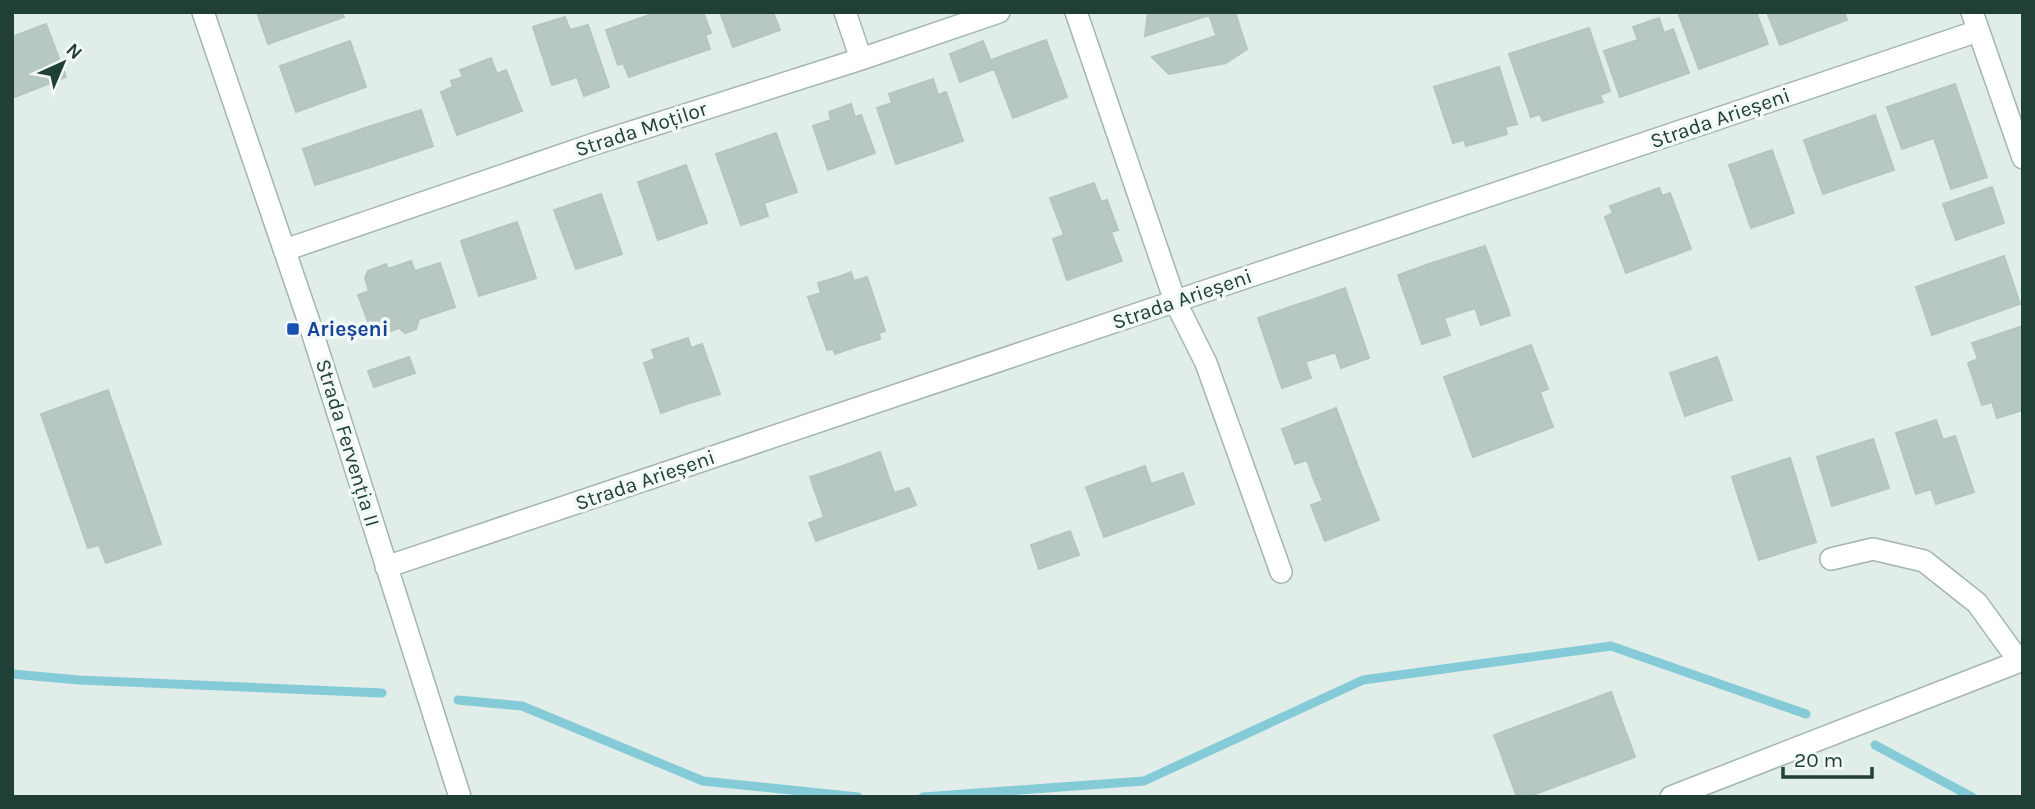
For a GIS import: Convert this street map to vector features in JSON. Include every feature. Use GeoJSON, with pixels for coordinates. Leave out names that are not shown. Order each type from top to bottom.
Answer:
{"type":"FeatureCollection","features":[{"type":"Feature","properties":{"kind":"street","name":"Strada Fervenția II"},"geometry":{"type":"LineString","coordinates":[[203,12],[308,319],[460,797]]}},
{"type":"Feature","properties":{"kind":"street"},"geometry":{"type":"LineString","coordinates":[[845,12],[861,59]]}},
{"type":"Feature","properties":{"kind":"street","name":"Strada Moților"},"geometry":{"type":"LineString","coordinates":[[285,250],[594,144],[999,12]]}},
{"type":"Feature","properties":{"kind":"street"},"geometry":{"type":"LineString","coordinates":[[1076,12],[1175,301],[1206,363],[1281,572]]}},
{"type":"Feature","properties":{"kind":"street"},"geometry":{"type":"LineString","coordinates":[[1975,22],[2023,158]]}},
{"type":"Feature","properties":{"kind":"street","name":"Strada Arieșeni"},"geometry":{"type":"LineString","coordinates":[[386,567],[1175,301],[1975,22]]}},
{"type":"Feature","properties":{"kind":"street"},"geometry":{"type":"LineString","coordinates":[[1671,797],[2021,661],[1977,603],[1924,561],[1872,549],[1831,559]]}},
{"type":"Feature","properties":{"kind":"building"},"geometry":{"type":"Polygon","coordinates":[[[257,12],[342,12],[344,17],[268,44],[257,12]]]}},
{"type":"Feature","properties":{"kind":"building"},"geometry":{"type":"Polygon","coordinates":[[[703,12],[711,33],[705,35],[710,49],[669,63],[652,14],[703,12]]]}},
{"type":"Feature","properties":{"kind":"building"},"geometry":{"type":"Polygon","coordinates":[[[720,12],[773,12],[780,30],[733,47],[720,12]]]}},
{"type":"Feature","properties":{"kind":"building"},"geometry":{"type":"Polygon","coordinates":[[[1148,12],[1208,12],[1209,15],[1145,36],[1148,12]]]}},
{"type":"Feature","properties":{"kind":"building"},"geometry":{"type":"Polygon","coordinates":[[[1208,12],[1235,12],[1247,49],[1226,63],[1208,12]]]}},
{"type":"Feature","properties":{"kind":"building"},"geometry":{"type":"Polygon","coordinates":[[[1678,12],[1717,12],[1733,57],[1699,69],[1678,12]]]}},
{"type":"Feature","properties":{"kind":"building"},"geometry":{"type":"Polygon","coordinates":[[[1717,12],[1756,12],[1768,44],[1733,57],[1717,12]]]}},
{"type":"Feature","properties":{"kind":"building"},"geometry":{"type":"Polygon","coordinates":[[[1767,12],[1844,12],[1847,20],[1780,45],[1767,12]]]}},
{"type":"Feature","properties":{"kind":"building"},"geometry":{"type":"Polygon","coordinates":[[[652,14],[669,63],[629,77],[623,63],[618,65],[606,30],[652,14]]]}},
{"type":"Feature","properties":{"kind":"building"},"geometry":{"type":"Polygon","coordinates":[[[565,17],[570,30],[588,25],[609,87],[584,96],[577,77],[552,85],[533,27],[565,17]]]}},
{"type":"Feature","properties":{"kind":"building"},"geometry":{"type":"Polygon","coordinates":[[[1659,18],[1664,33],[1673,29],[1689,73],[1620,97],[1604,51],[1638,40],[1633,27],[1659,18]]]}},
{"type":"Feature","properties":{"kind":"building"},"geometry":{"type":"Polygon","coordinates":[[[46,24],[66,77],[12,98],[12,37],[46,24]]]}},
{"type":"Feature","properties":{"kind":"building"},"geometry":{"type":"Polygon","coordinates":[[[1589,28],[1610,91],[1600,95],[1603,102],[1573,111],[1549,41],[1589,28]]]}},
{"type":"Feature","properties":{"kind":"building"},"geometry":{"type":"Polygon","coordinates":[[[1216,36],[1226,63],[1169,74],[1152,57],[1216,36]]]}},
{"type":"Feature","properties":{"kind":"building"},"geometry":{"type":"Polygon","coordinates":[[[1046,40],[1067,97],[1013,118],[991,60],[1046,40]]]}},
{"type":"Feature","properties":{"kind":"building"},"geometry":{"type":"Polygon","coordinates":[[[350,41],[366,87],[296,112],[280,66],[350,41]]]}},
{"type":"Feature","properties":{"kind":"building"},"geometry":{"type":"Polygon","coordinates":[[[983,41],[994,69],[960,82],[950,54],[983,41]]]}},
{"type":"Feature","properties":{"kind":"building"},"geometry":{"type":"Polygon","coordinates":[[[1549,41],[1573,111],[1543,121],[1540,114],[1531,117],[1509,54],[1549,41]]]}},
{"type":"Feature","properties":{"kind":"building"},"geometry":{"type":"Polygon","coordinates":[[[491,58],[497,74],[506,70],[522,111],[457,135],[441,92],[453,87],[451,81],[463,77],[460,70],[491,58]]]}},
{"type":"Feature","properties":{"kind":"building"},"geometry":{"type":"Polygon","coordinates":[[[1499,67],[1517,124],[1505,127],[1507,134],[1487,140],[1467,77],[1499,67]]]}},
{"type":"Feature","properties":{"kind":"building"},"geometry":{"type":"Polygon","coordinates":[[[1467,77],[1487,140],[1466,146],[1464,140],[1453,143],[1434,87],[1467,77]]]}},
{"type":"Feature","properties":{"kind":"building"},"geometry":{"type":"Polygon","coordinates":[[[933,79],[938,95],[946,92],[963,141],[896,164],[877,108],[892,103],[889,94],[933,79]]]}},
{"type":"Feature","properties":{"kind":"building"},"geometry":{"type":"Polygon","coordinates":[[[1955,84],[1987,177],[1951,189],[1934,138],[1902,149],[1887,107],[1955,84]]]}},
{"type":"Feature","properties":{"kind":"building"},"geometry":{"type":"Polygon","coordinates":[[[851,104],[855,117],[861,115],[875,153],[828,170],[813,126],[831,120],[829,112],[851,104]]]}},
{"type":"Feature","properties":{"kind":"building"},"geometry":{"type":"Polygon","coordinates":[[[421,110],[433,146],[374,166],[362,129],[421,110]]]}},
{"type":"Feature","properties":{"kind":"building"},"geometry":{"type":"Polygon","coordinates":[[[1875,115],[1894,170],[1823,194],[1804,140],[1875,115]]]}},
{"type":"Feature","properties":{"kind":"building"},"geometry":{"type":"Polygon","coordinates":[[[362,129],[374,166],[315,185],[303,149],[362,129]]]}},
{"type":"Feature","properties":{"kind":"building"},"geometry":{"type":"Polygon","coordinates":[[[776,133],[797,192],[764,203],[768,216],[741,225],[716,154],[776,133]]]}},
{"type":"Feature","properties":{"kind":"building"},"geometry":{"type":"Polygon","coordinates":[[[1772,150],[1794,213],[1751,228],[1729,165],[1772,150]]]}},
{"type":"Feature","properties":{"kind":"building"},"geometry":{"type":"Polygon","coordinates":[[[686,165],[707,223],[658,240],[638,182],[686,165]]]}},
{"type":"Feature","properties":{"kind":"building"},"geometry":{"type":"Polygon","coordinates":[[[1094,183],[1101,202],[1107,200],[1118,230],[1111,232],[1122,261],[1067,280],[1053,239],[1064,235],[1050,198],[1094,183]]]}},
{"type":"Feature","properties":{"kind":"building"},"geometry":{"type":"Polygon","coordinates":[[[1992,187],[2004,223],[1956,240],[1943,204],[1992,187]]]}},
{"type":"Feature","properties":{"kind":"building"},"geometry":{"type":"Polygon","coordinates":[[[1659,188],[1662,196],[1670,193],[1691,249],[1658,261],[1634,197],[1659,188]]]}},
{"type":"Feature","properties":{"kind":"building"},"geometry":{"type":"Polygon","coordinates":[[[601,194],[622,254],[576,269],[554,210],[601,194]]]}},
{"type":"Feature","properties":{"kind":"building"},"geometry":{"type":"Polygon","coordinates":[[[1634,197],[1658,261],[1626,273],[1605,217],[1613,213],[1610,206],[1634,197]]]}},
{"type":"Feature","properties":{"kind":"building"},"geometry":{"type":"Polygon","coordinates":[[[517,222],[536,278],[479,296],[461,241],[517,222]]]}},
{"type":"Feature","properties":{"kind":"building"},"geometry":{"type":"Polygon","coordinates":[[[1485,246],[1510,315],[1481,325],[1457,255],[1485,246]]]}},
{"type":"Feature","properties":{"kind":"building"},"geometry":{"type":"Polygon","coordinates":[[[1457,255],[1475,308],[1445,318],[1426,265],[1457,255]]]}},
{"type":"Feature","properties":{"kind":"building"},"geometry":{"type":"Polygon","coordinates":[[[2004,256],[2020,304],[1932,335],[1916,287],[2004,256]]]}},
{"type":"Feature","properties":{"kind":"building"},"geometry":{"type":"Polygon","coordinates":[[[411,261],[415,271],[440,263],[455,307],[419,319],[416,329],[405,333],[399,328],[380,335],[377,324],[370,327],[358,295],[369,291],[365,278],[368,271],[386,264],[388,269],[411,261]]]}},
{"type":"Feature","properties":{"kind":"building"},"geometry":{"type":"Polygon","coordinates":[[[1426,265],[1450,335],[1422,344],[1398,275],[1426,265]]]}},
{"type":"Feature","properties":{"kind":"building"},"geometry":{"type":"Polygon","coordinates":[[[851,272],[854,281],[867,277],[885,331],[879,333],[880,339],[858,346],[835,278],[851,272]]]}},
{"type":"Feature","properties":{"kind":"building"},"geometry":{"type":"Polygon","coordinates":[[[835,278],[858,346],[835,354],[833,349],[827,350],[808,297],[821,293],[818,283],[835,278]]]}},
{"type":"Feature","properties":{"kind":"building"},"geometry":{"type":"Polygon","coordinates":[[[1345,288],[1369,358],[1341,368],[1317,298],[1345,288]]]}},
{"type":"Feature","properties":{"kind":"building"},"geometry":{"type":"Polygon","coordinates":[[[1317,298],[1336,352],[1305,362],[1287,308],[1317,298]]]}},
{"type":"Feature","properties":{"kind":"building"},"geometry":{"type":"Polygon","coordinates":[[[1287,308],[1311,378],[1282,388],[1258,318],[1287,308]]]}},
{"type":"Feature","properties":{"kind":"building"},"geometry":{"type":"Polygon","coordinates":[[[2023,326],[2023,367],[1975,384],[1968,363],[1978,359],[1972,343],[2023,326]]]}},
{"type":"Feature","properties":{"kind":"building"},"geometry":{"type":"Polygon","coordinates":[[[688,338],[691,348],[702,344],[720,394],[690,403],[670,344],[688,338]]]}},
{"type":"Feature","properties":{"kind":"building"},"geometry":{"type":"Polygon","coordinates":[[[670,344],[690,403],[661,413],[644,363],[655,359],[652,350],[670,344]]]}},
{"type":"Feature","properties":{"kind":"building"},"geometry":{"type":"Polygon","coordinates":[[[1531,345],[1548,389],[1540,392],[1553,427],[1473,457],[1444,377],[1531,345]]]}},
{"type":"Feature","properties":{"kind":"building"},"geometry":{"type":"Polygon","coordinates":[[[409,357],[415,373],[374,387],[368,371],[409,357]]]}},
{"type":"Feature","properties":{"kind":"building"},"geometry":{"type":"Polygon","coordinates":[[[1717,357],[1732,400],[1685,416],[1670,373],[1717,357]]]}},
{"type":"Feature","properties":{"kind":"building"},"geometry":{"type":"Polygon","coordinates":[[[2023,367],[2023,410],[1997,418],[1992,402],[1982,405],[1975,384],[2023,367]]]}},
{"type":"Feature","properties":{"kind":"building"},"geometry":{"type":"Polygon","coordinates":[[[108,390],[161,544],[106,563],[99,545],[88,548],[41,414],[108,390]]]}},
{"type":"Feature","properties":{"kind":"building"},"geometry":{"type":"Polygon","coordinates":[[[1336,408],[1357,464],[1314,480],[1307,460],[1295,464],[1282,429],[1336,408]]]}},
{"type":"Feature","properties":{"kind":"building"},"geometry":{"type":"Polygon","coordinates":[[[1936,420],[1943,440],[1955,436],[1974,492],[1936,504],[1931,489],[1916,494],[1896,433],[1936,420]]]}},
{"type":"Feature","properties":{"kind":"building"},"geometry":{"type":"Polygon","coordinates":[[[1873,439],[1889,488],[1832,506],[1817,457],[1873,439]]]}},
{"type":"Feature","properties":{"kind":"building"},"geometry":{"type":"Polygon","coordinates":[[[880,452],[894,493],[909,488],[916,505],[866,523],[845,465],[880,452]]]}},
{"type":"Feature","properties":{"kind":"building"},"geometry":{"type":"Polygon","coordinates":[[[1790,458],[1816,542],[1787,551],[1762,467],[1790,458]]]}},
{"type":"Feature","properties":{"kind":"building"},"geometry":{"type":"Polygon","coordinates":[[[1357,464],[1379,520],[1325,541],[1311,505],[1323,501],[1314,480],[1357,464]]]}},
{"type":"Feature","properties":{"kind":"building"},"geometry":{"type":"Polygon","coordinates":[[[845,465],[866,523],[816,541],[809,523],[824,517],[810,477],[845,465]]]}},
{"type":"Feature","properties":{"kind":"building"},"geometry":{"type":"Polygon","coordinates":[[[1145,466],[1151,484],[1183,473],[1194,504],[1104,537],[1086,487],[1145,466]]]}},
{"type":"Feature","properties":{"kind":"building"},"geometry":{"type":"Polygon","coordinates":[[[1762,467],[1787,551],[1759,560],[1732,477],[1762,467]]]}},
{"type":"Feature","properties":{"kind":"building"},"geometry":{"type":"Polygon","coordinates":[[[1070,531],[1079,555],[1039,569],[1031,545],[1070,531]]]}},
{"type":"Feature","properties":{"kind":"building"},"geometry":{"type":"Polygon","coordinates":[[[1611,692],[1635,757],[1527,797],[1517,797],[1494,735],[1611,692]]]}},
{"type":"Feature","properties":{"kind":"waterway"},"geometry":{"type":"LineString","coordinates":[[923,797],[1144,781],[1363,680],[1611,646],[1806,714]]}},
{"type":"Feature","properties":{"kind":"waterway"},"geometry":{"type":"LineString","coordinates":[[12,674],[79,680],[382,693]]}},
{"type":"Feature","properties":{"kind":"waterway"},"geometry":{"type":"LineString","coordinates":[[458,700],[522,706],[703,781],[858,797]]}},
{"type":"Feature","properties":{"kind":"waterway"},"geometry":{"type":"LineString","coordinates":[[1875,745],[1972,797]]}},
{"type":"Feature","properties":{"kind":"place","name":"Arieșeni"},"geometry":{"type":"Point","coordinates":[293,329]}}]}
